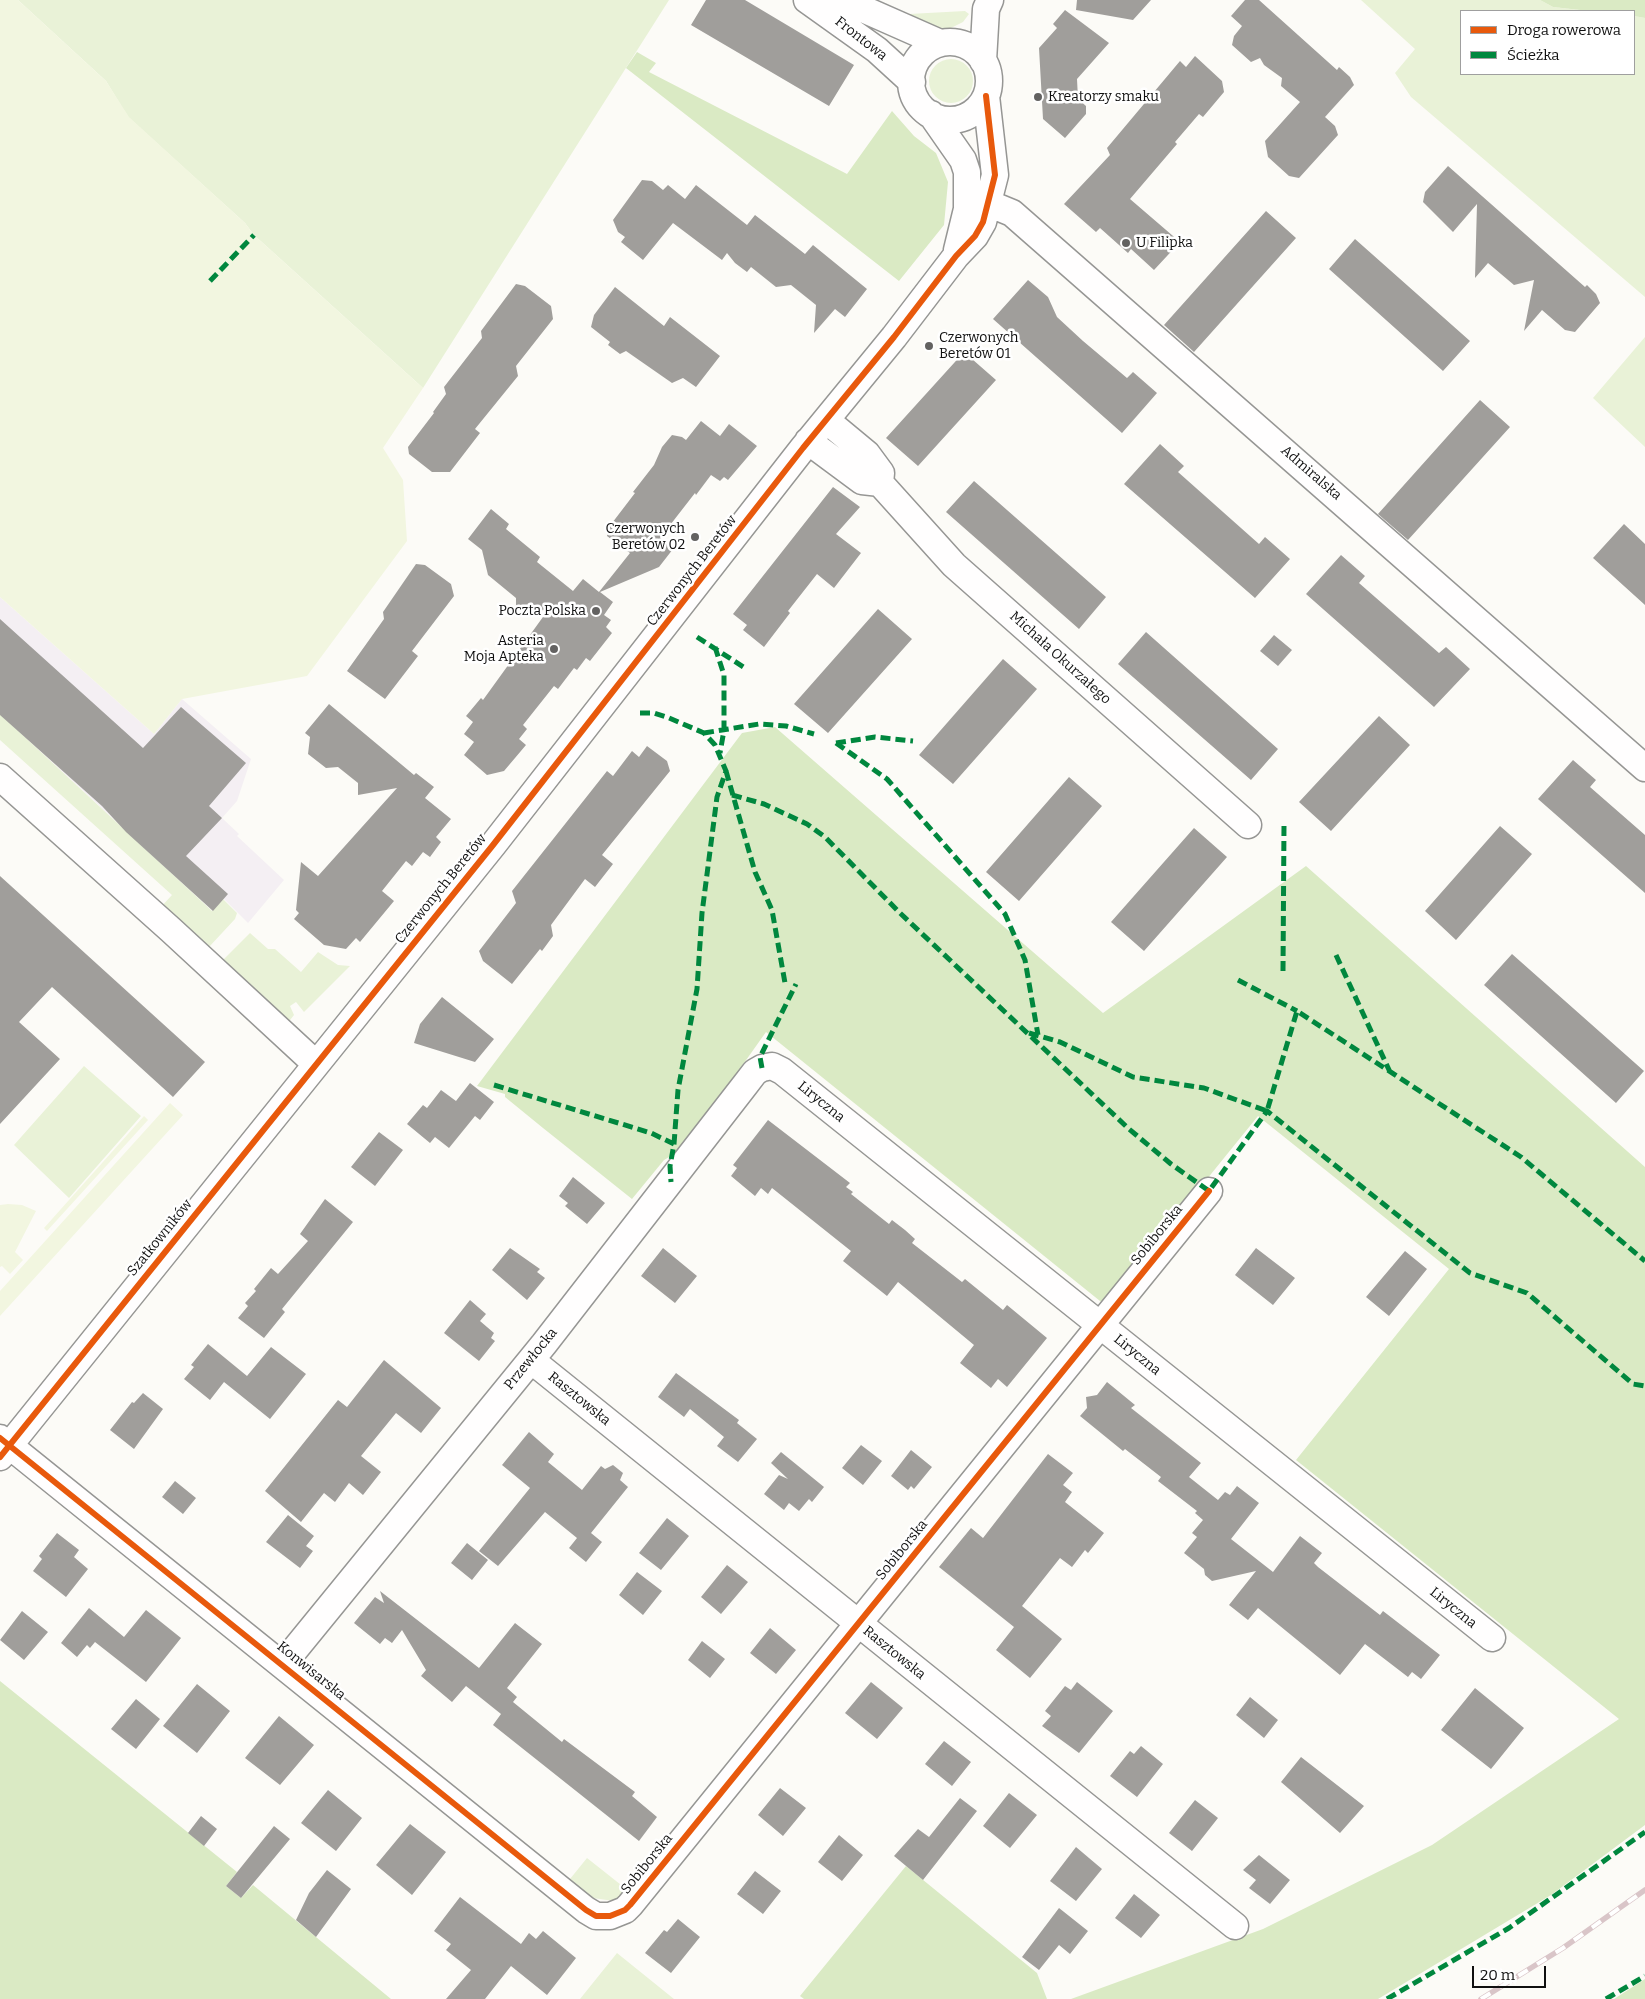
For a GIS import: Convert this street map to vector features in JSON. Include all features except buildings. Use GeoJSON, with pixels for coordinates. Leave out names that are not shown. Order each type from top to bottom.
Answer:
{"type":"FeatureCollection","features":[{"type":"Feature","properties":{"kind":"street","name":"Frontowa"},"geometry":{"type":"LineString","coordinates":[[807,0],[877,50],[912,82]]}},
{"type":"Feature","properties":{"kind":"street","name":"Frontowa"},"geometry":{"type":"LineString","coordinates":[[830,0],[854,5],[947,42]]}},
{"type":"Feature","properties":{"kind":"street"},"geometry":{"type":"LineString","coordinates":[[988,5],[984,60],[989,84],[986,96],[980,107],[970,114],[957,119],[944,119],[932,114],[921,106],[914,95],[913,69],[919,57],[929,48],[947,42],[988,5]]}},
{"type":"Feature","properties":{"kind":"street"},"geometry":{"type":"LineString","coordinates":[[947,42],[965,44],[976,51],[984,60]]}},
{"type":"Feature","properties":{"kind":"street","name":"Czerwonych Beretów"},"geometry":{"type":"LineString","coordinates":[[340,1036],[494,845],[808,441],[956,256],[975,236],[983,222],[979,198],[995,175],[986,96]]}},
{"type":"Feature","properties":{"kind":"street"},"geometry":{"type":"LineString","coordinates":[[932,114],[963,160],[979,198]]}},
{"type":"Feature","properties":{"kind":"street","name":"Admiralska"},"geometry":{"type":"LineString","coordinates":[[979,198],[1012,213],[1645,768]]}},
{"type":"Feature","properties":{"kind":"street","name":"Michała Okurzałego"},"geometry":{"type":"LineString","coordinates":[[826,420],[867,454],[881,473],[880,483],[954,565],[1248,825]]}},
{"type":"Feature","properties":{"kind":"street"},"geometry":{"type":"LineString","coordinates":[[808,441],[862,481],[880,483]]}},
{"type":"Feature","properties":{"kind":"street"},"geometry":{"type":"LineString","coordinates":[[0,777],[171,930],[316,1064]]}},
{"type":"Feature","properties":{"kind":"street","name":"Szatkowników"},"geometry":{"type":"LineString","coordinates":[[3,1447],[340,1036]]}},
{"type":"Feature","properties":{"kind":"street","name":"Przewłocka"},"geometry":{"type":"LineString","coordinates":[[283,1664],[531,1360],[755,1072],[772,1066],[782,1071]]}},
{"type":"Feature","properties":{"kind":"street","name":"Liryczna"},"geometry":{"type":"LineString","coordinates":[[782,1071],[1492,1638]]}},
{"type":"Feature","properties":{"kind":"street","name":"Sobiborska"},"geometry":{"type":"LineString","coordinates":[[610,1916],[625,1910],[630,1905],[1209,1191]]}},
{"type":"Feature","properties":{"kind":"street","name":"Rasztowska"},"geometry":{"type":"LineString","coordinates":[[531,1360],[1235,1926]]}},
{"type":"Feature","properties":{"kind":"street","name":"Konwisarska"},"geometry":{"type":"LineString","coordinates":[[3,1447],[283,1664],[586,1910],[596,1916],[610,1916]]}},
{"type":"Feature","properties":{"kind":"shaded area"},"geometry":{"type":"Polygon","coordinates":[[[0,597],[154,734],[182,699],[251,759],[237,801],[222,818],[239,834],[237,836],[284,880],[248,923],[224,899],[213,911],[0,714],[0,597]]]}},
{"type":"Feature","properties":{"kind":"green space"},"geometry":{"type":"Polygon","coordinates":[[[0,0],[18,0],[106,81],[129,117],[245,223],[254,235],[423,388],[383,448],[403,480],[407,541],[307,676],[182,699],[154,734],[0,597],[0,0]]]}},
{"type":"Feature","properties":{"kind":"green space"},"geometry":{"type":"Polygon","coordinates":[[[18,0],[669,0],[423,388],[254,235],[245,223],[128,117],[106,81],[18,0]]]}},
{"type":"Feature","properties":{"kind":"green space"},"geometry":{"type":"Polygon","coordinates":[[[1361,0],[1540,0],[1553,7],[1580,10],[1460,10],[1460,75],[1635,75],[1635,16],[1645,18],[1645,297],[1411,97],[1395,73],[1415,49],[1361,0]]]}},
{"type":"Feature","properties":{"kind":"green space"},"geometry":{"type":"Polygon","coordinates":[[[1540,0],[1645,0],[1645,18],[1635,16],[1635,10],[1580,10],[1553,7],[1540,0]]]}},
{"type":"Feature","properties":{"kind":"green space"},"geometry":{"type":"Polygon","coordinates":[[[965,11],[969,14],[963,22],[949,29],[941,30],[907,18],[909,14],[965,11]]]}},
{"type":"Feature","properties":{"kind":"green space"},"geometry":{"type":"Polygon","coordinates":[[[637,52],[656,63],[649,72],[847,174],[892,111],[914,136],[936,153],[948,182],[944,225],[899,281],[626,68],[637,52]]]}},
{"type":"Feature","properties":{"kind":"green space"},"geometry":{"type":"Polygon","coordinates":[[[951,59],[963,63],[969,69],[973,81],[969,93],[963,99],[951,103],[939,99],[933,93],[929,81],[933,69],[939,63],[951,59]]]}},
{"type":"Feature","properties":{"kind":"green space"},"geometry":{"type":"Polygon","coordinates":[[[1645,337],[1645,447],[1593,398],[1645,337]]]}},
{"type":"Feature","properties":{"kind":"green space"},"geometry":{"type":"Polygon","coordinates":[[[0,714],[212,911],[223,899],[237,913],[235,919],[209,947],[159,909],[172,895],[0,740],[0,714]]]}},
{"type":"Feature","properties":{"kind":"green space"},"geometry":{"type":"Polygon","coordinates":[[[775,727],[1103,1013],[1306,866],[1645,1167],[1645,1825],[1551,1895],[1378,1999],[1071,1999],[1263,1929],[1432,1845],[1619,1719],[1296,1460],[1449,1269],[1258,1116],[1105,1305],[766,1032],[683,1149],[664,1160],[632,1199],[505,1097],[505,1094],[477,1086],[742,733],[775,727]]]}},
{"type":"Feature","properties":{"kind":"green space"},"geometry":{"type":"Polygon","coordinates":[[[250,933],[268,949],[275,949],[301,972],[318,952],[338,965],[350,966],[304,1012],[296,1002],[290,1006],[294,1015],[287,1024],[222,961],[250,933]]]}},
{"type":"Feature","properties":{"kind":"green space"},"geometry":{"type":"Polygon","coordinates":[[[84,1066],[141,1116],[69,1198],[14,1145],[84,1066]]]}},
{"type":"Feature","properties":{"kind":"green space"},"geometry":{"type":"Polygon","coordinates":[[[170,1103],[183,1115],[0,1316],[0,1291],[170,1103]]]}},
{"type":"Feature","properties":{"kind":"green space"},"geometry":{"type":"Polygon","coordinates":[[[144,1116],[148,1120],[47,1231],[44,1228],[144,1116]]]}},
{"type":"Feature","properties":{"kind":"green space"},"geometry":{"type":"Polygon","coordinates":[[[0,1205],[22,1205],[36,1211],[15,1252],[23,1260],[10,1274],[2,1266],[0,1267],[0,1205]]]}},
{"type":"Feature","properties":{"kind":"green space"},"geometry":{"type":"Polygon","coordinates":[[[0,1681],[237,1872],[226,1886],[241,1898],[253,1885],[391,1999],[0,1999],[0,1681]]]}},
{"type":"Feature","properties":{"kind":"green space"},"geometry":{"type":"Polygon","coordinates":[[[587,1858],[630,1892],[614,1901],[593,1898],[570,1879],[587,1858]]]}},
{"type":"Feature","properties":{"kind":"green space"},"geometry":{"type":"Polygon","coordinates":[[[906,1866],[1037,1973],[1047,1999],[804,1999],[800,1996],[906,1866]]]}},
{"type":"Feature","properties":{"kind":"green space"},"geometry":{"type":"Polygon","coordinates":[[[617,1953],[674,1999],[580,1999],[617,1953]]]}},
{"type":"Feature","properties":{"kind":"green space"},"geometry":{"type":"Polygon","coordinates":[[[1645,1979],[1645,1999],[1614,1999],[1645,1979]]]}},
{"type":"Feature","properties":{"kind":"railway"},"geometry":{"type":"LineString","coordinates":[[1481,1999],[1563,1948],[1645,1890]]}},
{"type":"Feature","properties":{"kind":"marked path"},"geometry":{"type":"LineString","coordinates":[[210,281],[254,235]]}},
{"type":"Feature","properties":{"kind":"marked path"},"geometry":{"type":"LineString","coordinates":[[697,637],[745,668]]}},
{"type":"Feature","properties":{"kind":"marked path"},"geometry":{"type":"LineString","coordinates":[[715,647],[724,675],[724,730],[720,753]]}},
{"type":"Feature","properties":{"kind":"marked path"},"geometry":{"type":"LineString","coordinates":[[640,713],[654,713],[704,733],[715,745],[726,771],[717,797],[702,913],[697,989],[678,1090],[674,1144]]}},
{"type":"Feature","properties":{"kind":"marked path"},"geometry":{"type":"LineString","coordinates":[[704,733],[759,724],[786,726],[814,734]]}},
{"type":"Feature","properties":{"kind":"marked path"},"geometry":{"type":"LineString","coordinates":[[836,743],[875,737],[913,741]]}},
{"type":"Feature","properties":{"kind":"marked path"},"geometry":{"type":"LineString","coordinates":[[836,743],[887,779],[1005,914],[1025,960],[1038,1035]]}},
{"type":"Feature","properties":{"kind":"marked path"},"geometry":{"type":"LineString","coordinates":[[726,771],[755,872],[772,910],[785,983]]}},
{"type":"Feature","properties":{"kind":"marked path"},"geometry":{"type":"LineString","coordinates":[[732,795],[764,804],[807,824],[825,837],[900,913],[1129,1129],[1171,1164],[1209,1191],[1267,1111],[1470,1273],[1527,1293],[1633,1384],[1645,1386]]}},
{"type":"Feature","properties":{"kind":"marked path"},"geometry":{"type":"LineString","coordinates":[[1283,971],[1284,825]]}},
{"type":"Feature","properties":{"kind":"marked path"},"geometry":{"type":"LineString","coordinates":[[1336,955],[1390,1072]]}},
{"type":"Feature","properties":{"kind":"marked path"},"geometry":{"type":"LineString","coordinates":[[1238,980],[1297,1011]]}},
{"type":"Feature","properties":{"kind":"marked path"},"geometry":{"type":"LineString","coordinates":[[762,1068],[760,1057],[796,984]]}},
{"type":"Feature","properties":{"kind":"marked path"},"geometry":{"type":"LineString","coordinates":[[1029,1033],[1060,1042],[1133,1077],[1204,1088],[1267,1111],[1297,1011],[1521,1157],[1645,1261]]}},
{"type":"Feature","properties":{"kind":"marked path"},"geometry":{"type":"LineString","coordinates":[[494,1085],[651,1133],[674,1144],[670,1166],[671,1182]]}},
{"type":"Feature","properties":{"kind":"marked path"},"geometry":{"type":"LineString","coordinates":[[1387,1999],[1509,1928],[1645,1832]]}},
{"type":"Feature","properties":{"kind":"marked path"},"geometry":{"type":"LineString","coordinates":[[1606,1999],[1645,1976]]}},
{"type":"Feature","properties":{"kind":"cycle path"},"geometry":{"type":"LineString","coordinates":[[0,1457],[493,845],[803,448],[894,337],[956,256],[975,236],[983,222],[995,175],[986,96]]}},
{"type":"Feature","properties":{"kind":"cycle path"},"geometry":{"type":"LineString","coordinates":[[0,1438],[586,1910],[596,1916],[610,1916],[625,1910],[630,1905],[1209,1191]]}},
{"type":"Feature","properties":{"kind":"place","name":"Kreatorzy smaku"},"geometry":{"type":"Point","coordinates":[1038,97]}},
{"type":"Feature","properties":{"kind":"place","name":"U Filipka"},"geometry":{"type":"Point","coordinates":[1126,243]}},
{"type":"Feature","properties":{"kind":"place","name":"Czerwonych Beretów 01"},"geometry":{"type":"Point","coordinates":[929,346]}},
{"type":"Feature","properties":{"kind":"place","name":"Czerwonych Beretów 02"},"geometry":{"type":"Point","coordinates":[695,537]}},
{"type":"Feature","properties":{"kind":"place","name":"Poczta Polska"},"geometry":{"type":"Point","coordinates":[596,611]}},
{"type":"Feature","properties":{"kind":"place","name":"Asteria Moja Apteka"},"geometry":{"type":"Point","coordinates":[554,649]}}]}
